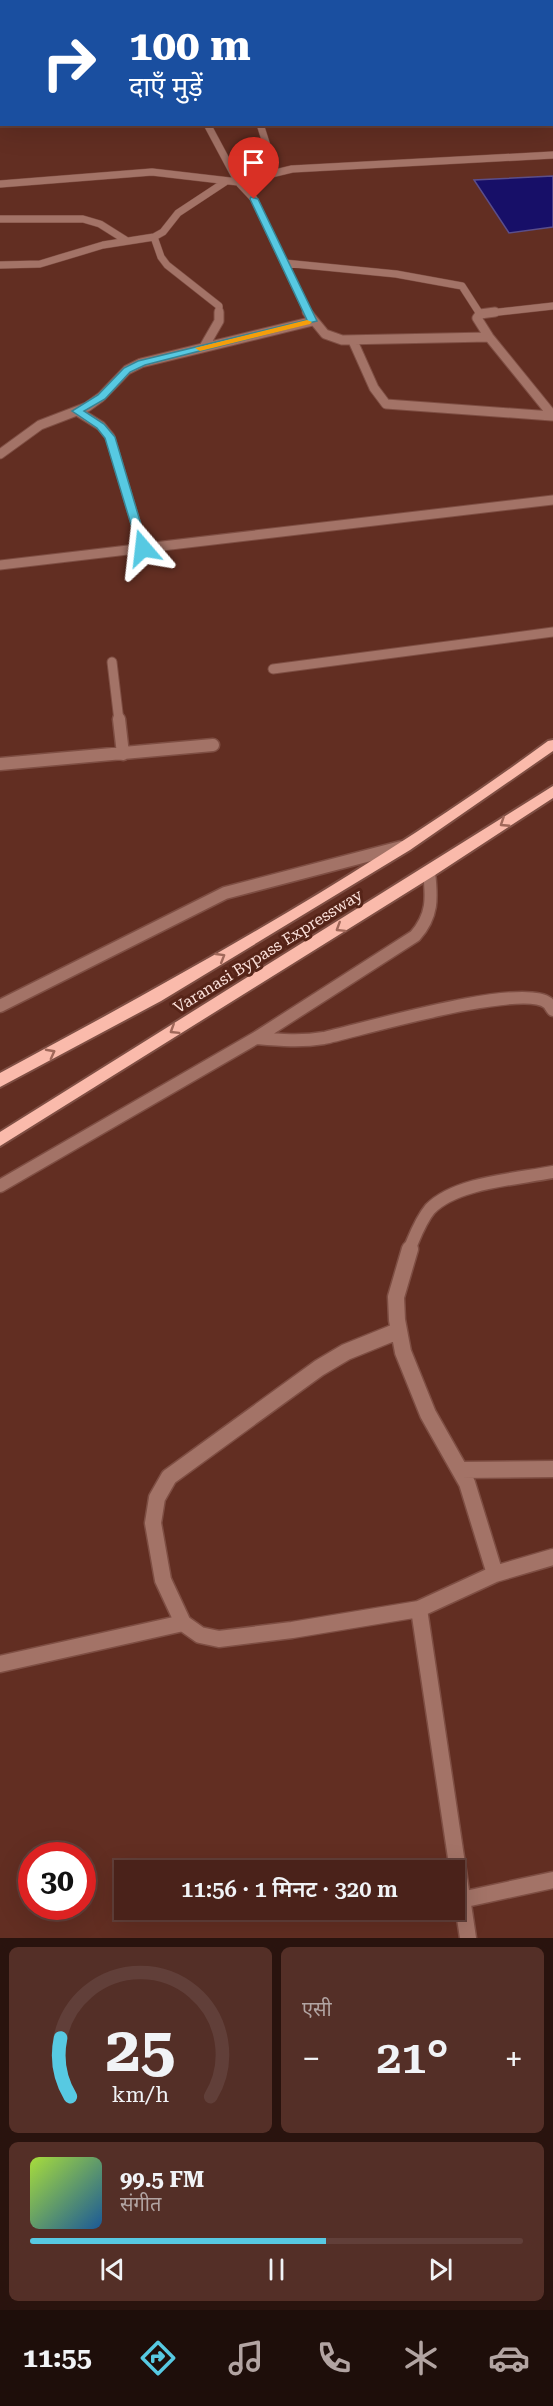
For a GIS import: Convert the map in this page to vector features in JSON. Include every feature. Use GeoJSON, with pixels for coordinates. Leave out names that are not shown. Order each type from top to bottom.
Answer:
{"type":"FeatureCollection","features":[{"type":"Feature","properties":{"kind":"highway","name":"Varanasi Bypass Expressway"},"geometry":{"type":"LineString","coordinates":[[0,1081],[155,997],[405,847],[553,744]]}},
{"type":"Feature","properties":{"kind":"highway","name":"Varanasi Bypass Expressway"},"geometry":{"type":"LineString","coordinates":[[0,1140],[429,872],[553,791]]}},
{"type":"Feature","properties":{"kind":"street"},"geometry":{"type":"LineString","coordinates":[[208,126],[238,182],[254,199],[313,321],[325,334],[353,341],[489,337]]}},
{"type":"Feature","properties":{"kind":"street"},"geometry":{"type":"LineString","coordinates":[[261,126],[275,171]]}},
{"type":"Feature","properties":{"kind":"street"},"geometry":{"type":"LineString","coordinates":[[0,184],[152,172],[238,182],[275,171],[553,155]]}},
{"type":"Feature","properties":{"kind":"street"},"geometry":{"type":"LineString","coordinates":[[0,265],[40,264],[104,245],[154,237],[163,232],[178,213],[225,182]]}},
{"type":"Feature","properties":{"kind":"street"},"geometry":{"type":"LineString","coordinates":[[0,219],[83,219],[100,224],[127,241]]}},
{"type":"Feature","properties":{"kind":"street"},"geometry":{"type":"LineString","coordinates":[[154,237],[161,257],[167,265],[219,306],[219,321],[204,347]]}},
{"type":"Feature","properties":{"kind":"street"},"geometry":{"type":"LineString","coordinates":[[284,263],[396,274],[462,286],[480,314]]}},
{"type":"Feature","properties":{"kind":"street"},"geometry":{"type":"LineString","coordinates":[[480,314],[553,306]]}},
{"type":"Feature","properties":{"kind":"street"},"geometry":{"type":"LineString","coordinates":[[480,314],[477,318],[489,337],[553,416]]}},
{"type":"Feature","properties":{"kind":"street"},"geometry":{"type":"LineString","coordinates":[[0,454],[40,425],[77,411],[101,397],[127,370],[141,363],[313,321]]}},
{"type":"Feature","properties":{"kind":"street"},"geometry":{"type":"LineString","coordinates":[[353,341],[374,388],[387,404],[553,416]]}},
{"type":"Feature","properties":{"kind":"street"},"geometry":{"type":"LineString","coordinates":[[77,411],[101,426],[110,437],[143,548]]}},
{"type":"Feature","properties":{"kind":"street"},"geometry":{"type":"LineString","coordinates":[[0,565],[553,500]]}},
{"type":"Feature","properties":{"kind":"street"},"geometry":{"type":"LineString","coordinates":[[273,669],[553,632]]}},
{"type":"Feature","properties":{"kind":"street"},"geometry":{"type":"LineString","coordinates":[[112,662],[123,754]]}},
{"type":"Feature","properties":{"kind":"street"},"geometry":{"type":"LineString","coordinates":[[0,764],[213,745]]}},
{"type":"Feature","properties":{"kind":"street"},"geometry":{"type":"LineString","coordinates":[[0,1006],[225,893],[405,847]]}},
{"type":"Feature","properties":{"kind":"street"},"geometry":{"type":"LineString","coordinates":[[0,1186],[256,1038],[415,936],[428,923],[433,906],[429,872]]}},
{"type":"Feature","properties":{"kind":"street"},"geometry":{"type":"LineString","coordinates":[[256,1038],[297,1041],[323,1038],[425,1012],[482,1002],[533,998],[547,1002],[553,1010]]}},
{"type":"Feature","properties":{"kind":"street"},"geometry":{"type":"LineString","coordinates":[[495,1574],[478,1512],[460,1470],[435,1429],[409,1371],[398,1330],[396,1303],[399,1279],[424,1215],[439,1202],[468,1190],[553,1172]]}},
{"type":"Feature","properties":{"kind":"street"},"geometry":{"type":"LineString","coordinates":[[398,1330],[346,1352],[319,1368],[169,1477],[157,1498],[153,1523],[163,1580],[183,1623],[200,1635],[219,1639],[419,1610],[495,1574],[553,1557]]}},
{"type":"Feature","properties":{"kind":"street"},"geometry":{"type":"LineString","coordinates":[[460,1470],[553,1469]]}},
{"type":"Feature","properties":{"kind":"street"},"geometry":{"type":"LineString","coordinates":[[419,1610],[454,1860]]}},
{"type":"Feature","properties":{"kind":"street"},"geometry":{"type":"LineString","coordinates":[[0,1664],[183,1623]]}},
{"type":"Feature","properties":{"kind":"street"},"geometry":{"type":"LineString","coordinates":[[465,1899],[553,1880]]}},
{"type":"Feature","properties":{"kind":"street"},"geometry":{"type":"LineString","coordinates":[[464,1920],[468,1938]]}},
{"type":"Feature","properties":{"kind":"shaded area"},"geometry":{"type":"Polygon","coordinates":[[[553,176],[553,227],[509,233],[474,180],[553,176]]]}},
{"type":"Feature","properties":{"kind":"slow traffic"},"geometry":{"type":"LineString","coordinates":[[200,348],[307,322]]}},
{"type":"Feature","properties":{"kind":"route"},"geometry":{"type":"LineString","coordinates":[[143,548],[110,437],[101,426],[77,411],[101,397],[127,370],[141,363],[313,321],[304,308],[254,199]]}}]}
